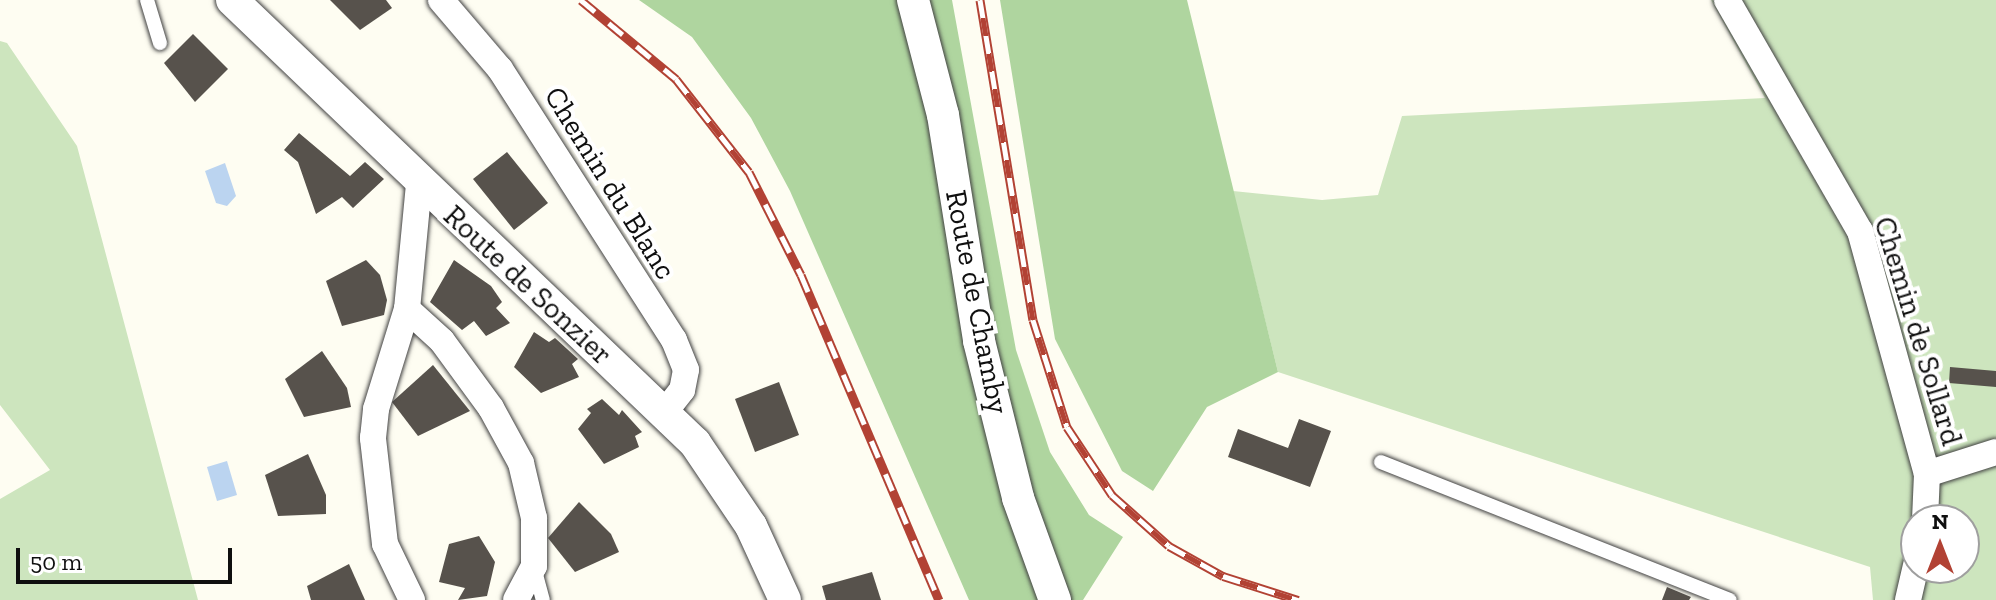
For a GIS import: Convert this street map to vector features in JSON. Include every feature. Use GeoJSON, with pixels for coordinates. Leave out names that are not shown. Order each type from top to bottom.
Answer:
{"type":"FeatureCollection","features":[{"type":"Feature","properties":{"kind":"street","name":"Route de Sonzier"},"geometry":{"type":"LineString","coordinates":[[232,0],[419,184],[665,412],[724,480],[785,600]]}},
{"type":"Feature","properties":{"kind":"street","name":"Chemin du Blanc"},"geometry":{"type":"LineString","coordinates":[[441,0],[500,69],[674,340],[686,370],[682,390],[665,412]]}},
{"type":"Feature","properties":{"kind":"street","name":"Route de Chamby"},"geometry":{"type":"LineString","coordinates":[[913,0],[943,115],[979,341],[1018,498],[1055,600]]}},
{"type":"Feature","properties":{"kind":"street","name":"Chemin de Sollard"},"geometry":{"type":"LineString","coordinates":[[1727,0],[1860,231],[1927,474],[1926,504]]}},
{"type":"Feature","properties":{"kind":"street"},"geometry":{"type":"LineString","coordinates":[[412,600],[385,544],[373,462],[376,409],[407,309],[419,184]]}},
{"type":"Feature","properties":{"kind":"street"},"geometry":{"type":"LineString","coordinates":[[407,309],[458,364],[521,463],[534,518],[534,566],[516,600]]}},
{"type":"Feature","properties":{"kind":"street"},"geometry":{"type":"LineString","coordinates":[[1927,474],[1996,452]]}},
{"type":"Feature","properties":{"kind":"lane"},"geometry":{"type":"LineString","coordinates":[[147,0],[160,43]]}},
{"type":"Feature","properties":{"kind":"lane"},"geometry":{"type":"LineString","coordinates":[[1381,462],[1730,600]]}},
{"type":"Feature","properties":{"kind":"lane"},"geometry":{"type":"LineString","coordinates":[[534,566],[543,600]]}},
{"type":"Feature","properties":{"kind":"green space"},"geometry":{"type":"Polygon","coordinates":[[[639,0],[952,0],[1016,350],[1050,452],[1089,515],[1123,537],[1083,600],[969,600],[790,191],[751,118],[692,37],[639,0]]]}},
{"type":"Feature","properties":{"kind":"green space"},"geometry":{"type":"Polygon","coordinates":[[[1000,0],[1187,0],[1278,372],[1207,407],[1153,491],[1122,471],[1055,339],[1000,0]]]}},
{"type":"Feature","properties":{"kind":"green space"},"geometry":{"type":"Polygon","coordinates":[[[1711,0],[1996,0],[1996,600],[1873,600],[1870,567],[1278,372],[1233,191],[1322,200],[1378,195],[1402,116],[1765,98],[1711,0]]]}},
{"type":"Feature","properties":{"kind":"green space"},"geometry":{"type":"Polygon","coordinates":[[[0,41],[7,43],[77,146],[198,600],[0,600],[0,499],[50,470],[0,405],[0,41]]]}},
{"type":"Feature","properties":{"kind":"water"},"geometry":{"type":"Polygon","coordinates":[[[225,163],[236,196],[227,206],[216,203],[205,171],[225,163]]]}},
{"type":"Feature","properties":{"kind":"water"},"geometry":{"type":"Polygon","coordinates":[[[227,461],[237,495],[217,501],[207,467],[227,461]]]}},
{"type":"Feature","properties":{"kind":"building"},"geometry":{"type":"Polygon","coordinates":[[[330,0],[386,0],[392,8],[360,30],[330,0]]]}},
{"type":"Feature","properties":{"kind":"building"},"geometry":{"type":"Polygon","coordinates":[[[193,34],[228,69],[195,102],[164,63],[193,34]]]}},
{"type":"Feature","properties":{"kind":"building"},"geometry":{"type":"Polygon","coordinates":[[[299,133],[350,176],[365,162],[384,179],[353,208],[342,197],[316,214],[298,162],[284,150],[299,133]]]}},
{"type":"Feature","properties":{"kind":"building"},"geometry":{"type":"Polygon","coordinates":[[[507,152],[548,203],[514,230],[473,179],[507,152]]]}},
{"type":"Feature","properties":{"kind":"building"},"geometry":{"type":"Polygon","coordinates":[[[366,260],[380,275],[387,300],[384,315],[342,326],[326,281],[366,260]]]}},
{"type":"Feature","properties":{"kind":"building"},"geometry":{"type":"Polygon","coordinates":[[[454,260],[491,286],[502,302],[496,308],[510,323],[486,336],[474,321],[462,330],[430,302],[454,260]]]}},
{"type":"Feature","properties":{"kind":"building"},"geometry":{"type":"Polygon","coordinates":[[[534,332],[549,342],[555,338],[578,359],[572,364],[579,377],[541,393],[514,367],[534,332]]]}},
{"type":"Feature","properties":{"kind":"building"},"geometry":{"type":"Polygon","coordinates":[[[322,351],[347,388],[351,407],[304,417],[285,379],[322,351]]]}},
{"type":"Feature","properties":{"kind":"building"},"geometry":{"type":"Polygon","coordinates":[[[433,365],[470,411],[418,436],[392,402],[433,365]]]}},
{"type":"Feature","properties":{"kind":"building"},"geometry":{"type":"Polygon","coordinates":[[[1950,367],[1996,371],[1996,387],[1949,383],[1950,367]]]}},
{"type":"Feature","properties":{"kind":"building"},"geometry":{"type":"Polygon","coordinates":[[[779,382],[799,435],[755,452],[735,399],[779,382]]]}},
{"type":"Feature","properties":{"kind":"building"},"geometry":{"type":"Polygon","coordinates":[[[602,399],[619,415],[622,410],[642,432],[635,436],[639,447],[604,464],[578,429],[591,413],[587,409],[602,399]]]}},
{"type":"Feature","properties":{"kind":"building"},"geometry":{"type":"Polygon","coordinates":[[[1299,419],[1331,431],[1310,487],[1228,457],[1238,429],[1288,448],[1299,419]]]}},
{"type":"Feature","properties":{"kind":"building"},"geometry":{"type":"Polygon","coordinates":[[[308,454],[326,495],[326,514],[278,516],[265,475],[308,454]]]}},
{"type":"Feature","properties":{"kind":"building"},"geometry":{"type":"Polygon","coordinates":[[[579,502],[611,534],[619,552],[575,572],[548,538],[579,502]]]}},
{"type":"Feature","properties":{"kind":"building"},"geometry":{"type":"Polygon","coordinates":[[[479,536],[495,562],[487,596],[458,600],[465,588],[439,582],[449,544],[479,536]]]}},
{"type":"Feature","properties":{"kind":"building"},"geometry":{"type":"Polygon","coordinates":[[[349,564],[365,600],[311,600],[307,586],[349,564]]]}},
{"type":"Feature","properties":{"kind":"building"},"geometry":{"type":"Polygon","coordinates":[[[872,572],[881,600],[826,600],[822,586],[872,572]]]}},
{"type":"Feature","properties":{"kind":"building"},"geometry":{"type":"Polygon","coordinates":[[[1667,587],[1691,597],[1689,600],[1662,600],[1667,587]]]}},
{"type":"Feature","properties":{"kind":"railway"},"geometry":{"type":"LineString","coordinates":[[581,0],[676,79],[749,172],[801,275],[939,600]]}},
{"type":"Feature","properties":{"kind":"railway"},"geometry":{"type":"LineString","coordinates":[[980,0],[1033,320],[1067,427],[1112,495],[1169,546],[1223,576],[1298,600]]}}]}
